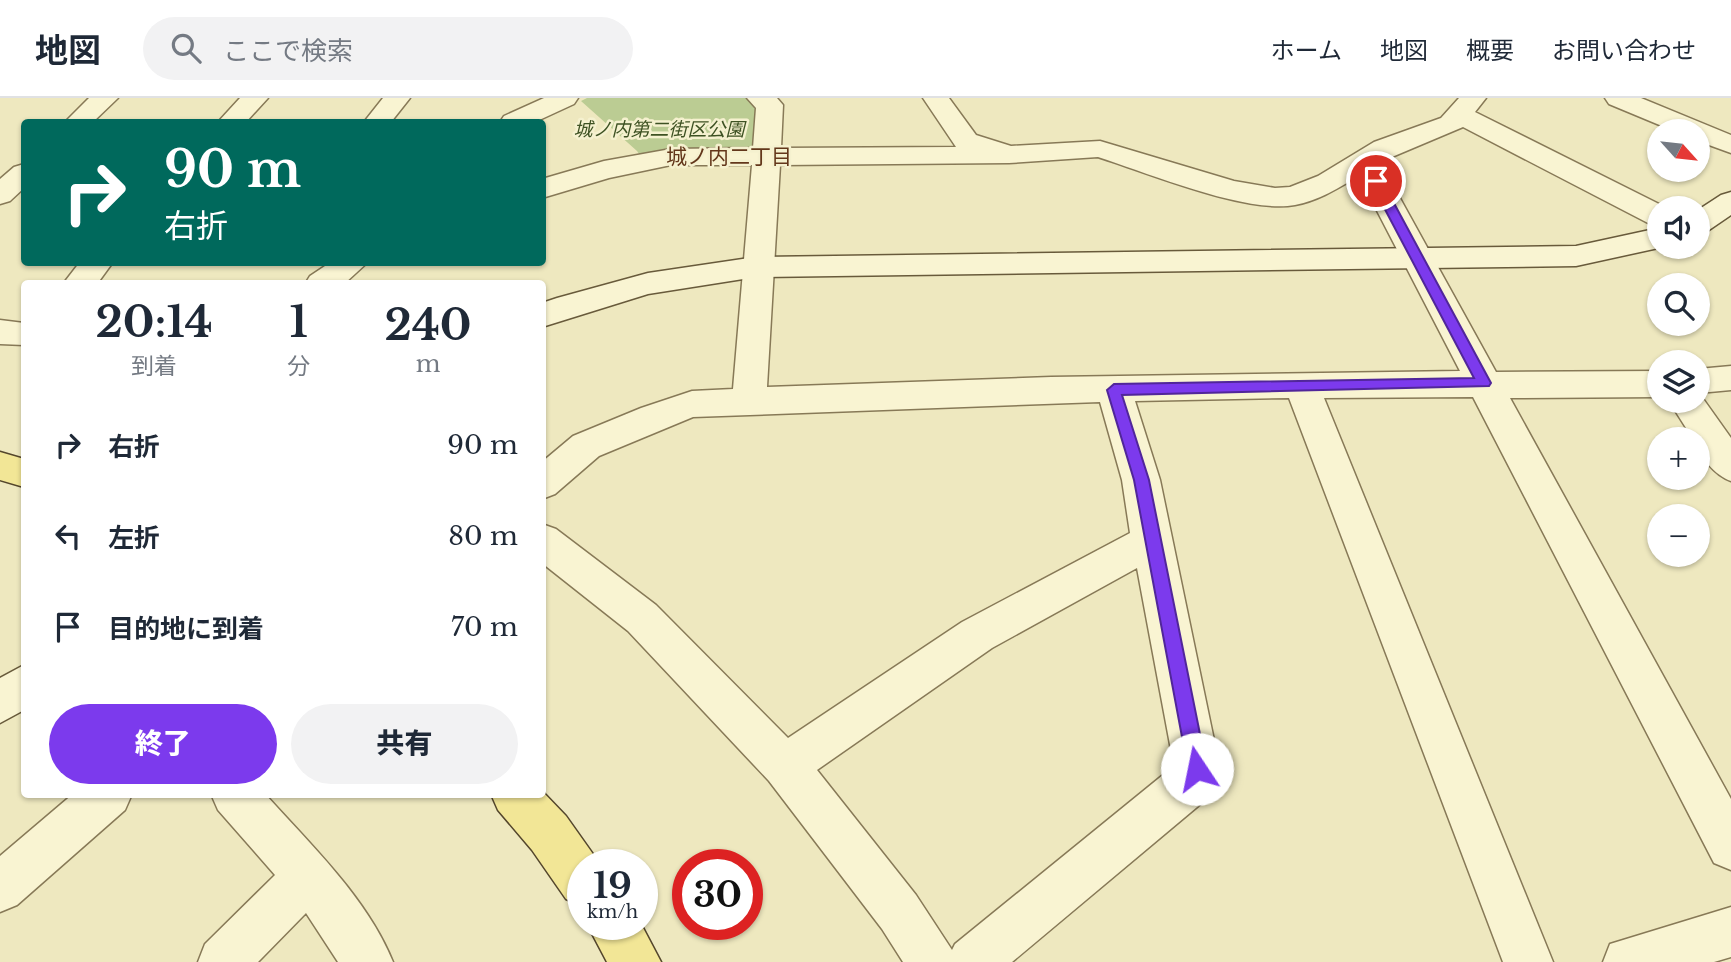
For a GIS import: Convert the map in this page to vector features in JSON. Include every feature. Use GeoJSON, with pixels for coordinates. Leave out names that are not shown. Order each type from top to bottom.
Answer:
{"type":"FeatureCollection","features":[{"type":"Feature","properties":{"kind":"main road"},"geometry":{"type":"LineString","coordinates":[[0,466],[21,472]]}},
{"type":"Feature","properties":{"kind":"main road"},"geometry":{"type":"LineString","coordinates":[[518,798],[549,833],[567,859]]}},
{"type":"Feature","properties":{"kind":"main road"},"geometry":{"type":"LineString","coordinates":[[622,940],[636,962]]}},
{"type":"Feature","properties":{"kind":"street"},"geometry":{"type":"LineString","coordinates":[[81,119],[105,98]]}},
{"type":"Feature","properties":{"kind":"street"},"geometry":{"type":"LineString","coordinates":[[234,119],[255,98]]}},
{"type":"Feature","properties":{"kind":"street"},"geometry":{"type":"LineString","coordinates":[[380,119],[397,98]]}},
{"type":"Feature","properties":{"kind":"street"},"geometry":{"type":"LineString","coordinates":[[520,119],[565,98]]}},
{"type":"Feature","properties":{"kind":"street"},"geometry":{"type":"LineString","coordinates":[[749,401],[756,267],[770,106],[760,98]]}},
{"type":"Feature","properties":{"kind":"street"},"geometry":{"type":"LineString","coordinates":[[936,98],[966,141],[1009,155]]}},
{"type":"Feature","properties":{"kind":"street"},"geometry":{"type":"LineString","coordinates":[[1618,98],[1731,145]]}},
{"type":"Feature","properties":{"kind":"street"},"geometry":{"type":"LineString","coordinates":[[546,188],[604,170],[671,157],[1009,155],[1100,149],[1230,189],[1275,197],[1294,196],[1328,182],[1384,148],[1451,124],[1466,106],[1647,209]]}},
{"type":"Feature","properties":{"kind":"street"},"geometry":{"type":"LineString","coordinates":[[1364,159],[1731,846]]}},
{"type":"Feature","properties":{"kind":"street"},"geometry":{"type":"LineString","coordinates":[[0,195],[21,176]]}},
{"type":"Feature","properties":{"kind":"street"},"geometry":{"type":"LineString","coordinates":[[1710,215],[1731,201]]}},
{"type":"Feature","properties":{"kind":"street"},"geometry":{"type":"LineString","coordinates":[[546,314],[579,301],[638,284],[688,274],[756,267],[1576,256],[1647,241]]}},
{"type":"Feature","properties":{"kind":"street"},"geometry":{"type":"LineString","coordinates":[[83,280],[95,266]]}},
{"type":"Feature","properties":{"kind":"street"},"geometry":{"type":"LineString","coordinates":[[327,280],[348,266]]}},
{"type":"Feature","properties":{"kind":"street"},"geometry":{"type":"LineString","coordinates":[[355,266],[371,280]]}},
{"type":"Feature","properties":{"kind":"street"},"geometry":{"type":"LineString","coordinates":[[0,332],[21,334]]}},
{"type":"Feature","properties":{"kind":"street"},"geometry":{"type":"LineString","coordinates":[[1710,379],[1731,378]]}},
{"type":"Feature","properties":{"kind":"street"},"geometry":{"type":"LineString","coordinates":[[546,481],[586,446],[653,417],[692,404],[1302,386],[1484,383],[1647,385]]}},
{"type":"Feature","properties":{"kind":"street"},"geometry":{"type":"LineString","coordinates":[[1302,386],[1528,962]]}},
{"type":"Feature","properties":{"kind":"street"},"geometry":{"type":"LineString","coordinates":[[973,962],[1187,786],[1197,769],[1141,480],[1114,390]]}},
{"type":"Feature","properties":{"kind":"street"},"geometry":{"type":"LineString","coordinates":[[1694,413],[1731,467]]}},
{"type":"Feature","properties":{"kind":"street"},"geometry":{"type":"LineString","coordinates":[[785,766],[977,635],[1151,541]]}},
{"type":"Feature","properties":{"kind":"street"},"geometry":{"type":"LineString","coordinates":[[546,543],[642,618],[785,766],[899,912],[932,962]]}},
{"type":"Feature","properties":{"kind":"street"},"geometry":{"type":"LineString","coordinates":[[0,703],[21,687]]}},
{"type":"Feature","properties":{"kind":"street"},"geometry":{"type":"LineString","coordinates":[[0,888],[104,798]]}},
{"type":"Feature","properties":{"kind":"street"},"geometry":{"type":"LineString","coordinates":[[238,798],[308,876],[368,962]]}},
{"type":"Feature","properties":{"kind":"street"},"geometry":{"type":"LineString","coordinates":[[223,962],[308,876]]}},
{"type":"Feature","properties":{"kind":"street"},"geometry":{"type":"LineString","coordinates":[[1628,962],[1731,932]]}},
{"type":"Feature","properties":{"kind":"green space","name":"城ノ内第二街区公園"},"geometry":{"type":"Polygon","coordinates":[[[587,98],[760,98],[766,156],[645,162],[637,151],[581,101],[587,98]]]}},
{"type":"Feature","properties":{"kind":"district","name":"城ノ内二丁目"},"geometry":{"type":"Point","coordinates":[729,157]}},
{"type":"Feature","properties":{"kind":"route"},"geometry":{"type":"LineString","coordinates":[[1197,769],[1141,480],[1114,390],[1484,383],[1376,181]]}}]}
